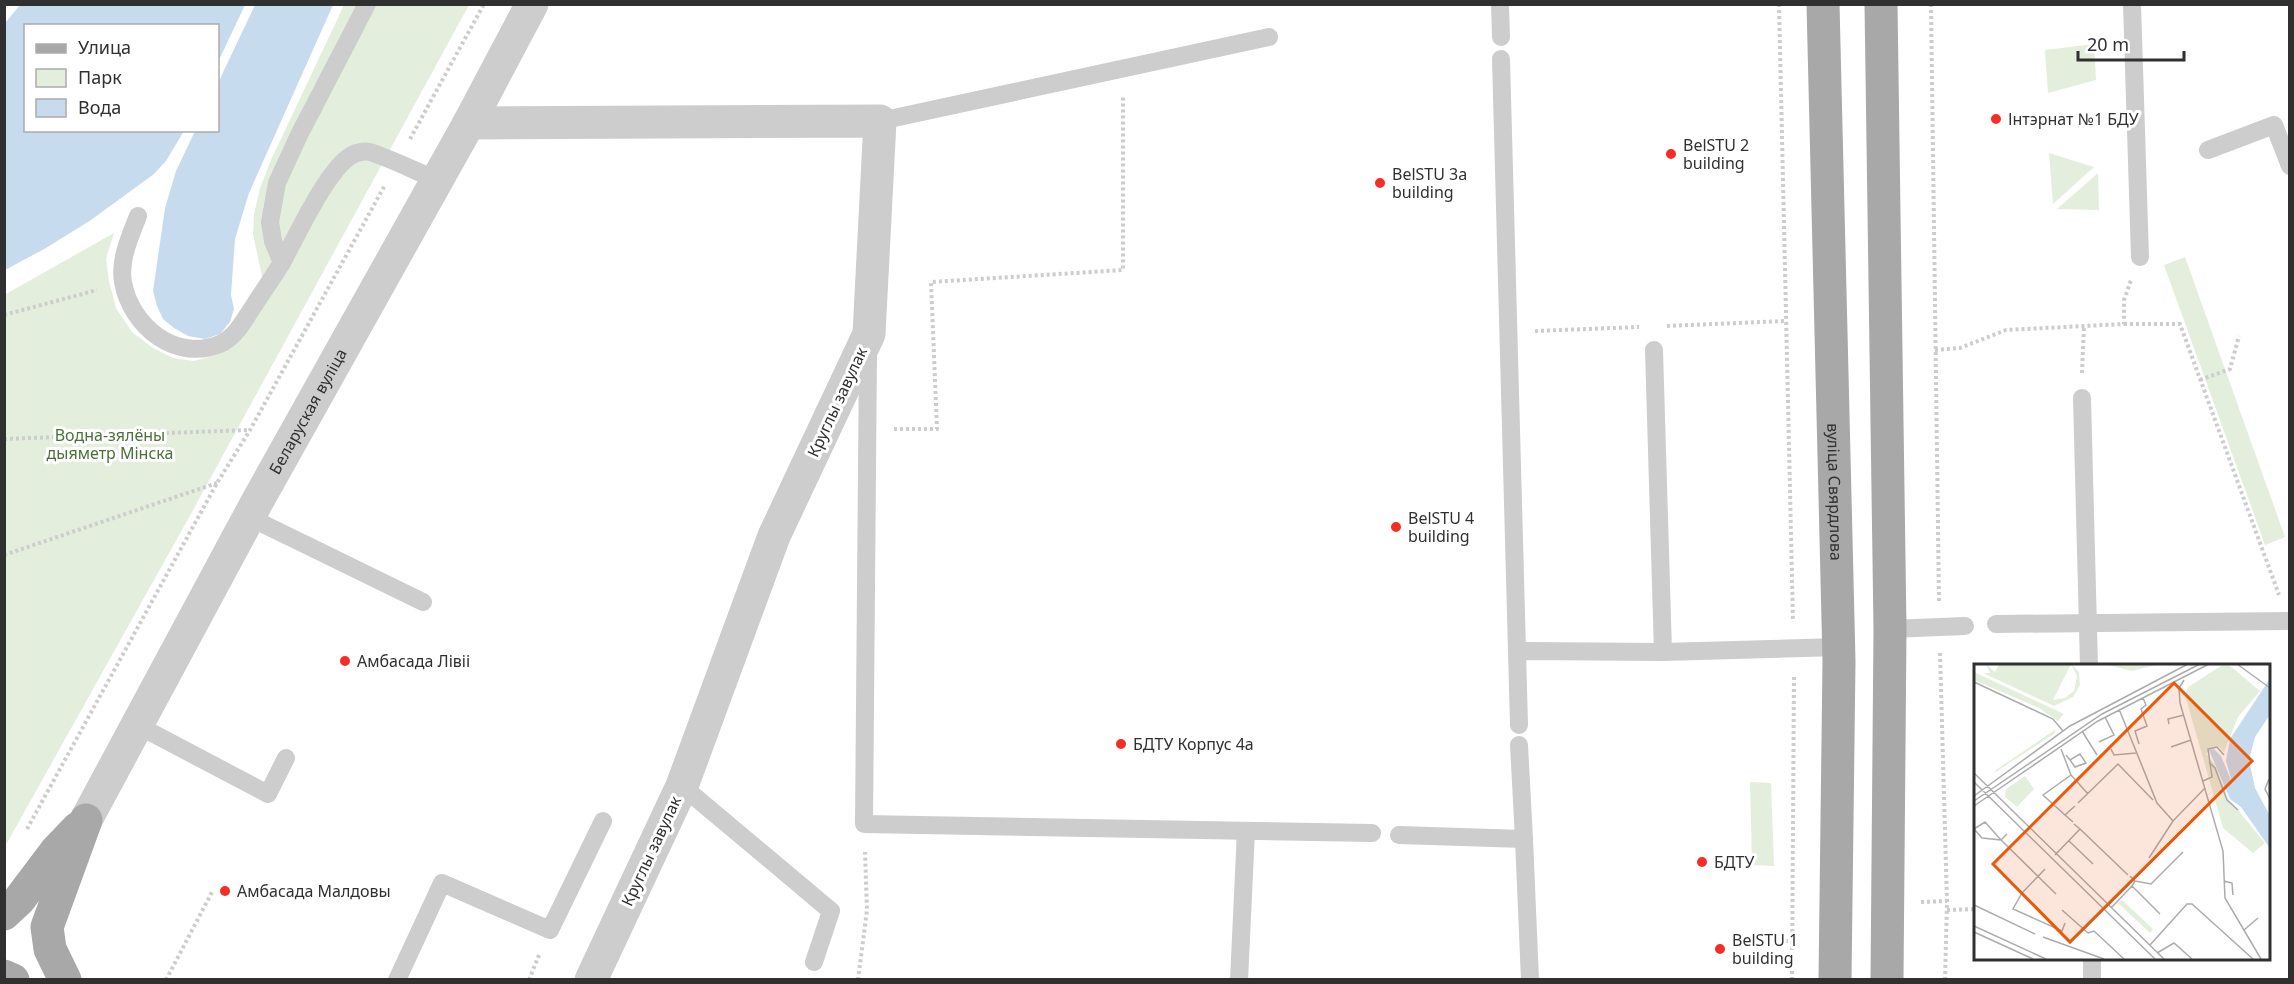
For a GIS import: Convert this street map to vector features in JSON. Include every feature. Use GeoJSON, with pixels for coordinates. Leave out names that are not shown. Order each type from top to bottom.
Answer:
{"type":"FeatureCollection","features":[{"type":"Feature","properties":{"kind":"main road","name":"вуліца Свярдлова"},"geometry":{"type":"LineString","coordinates":[[1823,4],[1838,647],[1835,980]]}},
{"type":"Feature","properties":{"kind":"main road"},"geometry":{"type":"LineString","coordinates":[[1881,4],[1890,629],[1887,980]]}},
{"type":"Feature","properties":{"kind":"main road"},"geometry":{"type":"LineString","coordinates":[[4,914],[19,900],[56,851],[86,820]]}},
{"type":"Feature","properties":{"kind":"main road"},"geometry":{"type":"LineString","coordinates":[[65,980],[50,949],[47,927],[86,820]]}},
{"type":"Feature","properties":{"kind":"main road"},"geometry":{"type":"LineString","coordinates":[[4,976],[13,980]]}},
{"type":"Feature","properties":{"kind":"street","name":"Беларуская вуліца"},"geometry":{"type":"LineString","coordinates":[[86,820],[249,517],[469,123],[532,4]]}},
{"type":"Feature","properties":{"kind":"street"},"geometry":{"type":"LineString","coordinates":[[469,123],[880,121]]}},
{"type":"Feature","properties":{"kind":"street","name":"Круглы завулак"},"geometry":{"type":"LineString","coordinates":[[591,980],[682,786],[774,536],[869,334],[880,121]]}},
{"type":"Feature","properties":{"kind":"lane"},"geometry":{"type":"LineString","coordinates":[[282,263],[273,241],[270,222],[271,205],[277,183],[299,135],[367,4]]}},
{"type":"Feature","properties":{"kind":"lane"},"geometry":{"type":"LineString","coordinates":[[1500,4],[1501,37]]}},
{"type":"Feature","properties":{"kind":"lane"},"geometry":{"type":"LineString","coordinates":[[2132,4],[2139,257]]}},
{"type":"Feature","properties":{"kind":"lane"},"geometry":{"type":"LineString","coordinates":[[880,121],[1269,37]]}},
{"type":"Feature","properties":{"kind":"lane"},"geometry":{"type":"LineString","coordinates":[[1501,59],[1519,725]]}},
{"type":"Feature","properties":{"kind":"lane"},"geometry":{"type":"LineString","coordinates":[[2208,150],[2274,125],[2289,166]]}},
{"type":"Feature","properties":{"kind":"lane"},"geometry":{"type":"LineString","coordinates":[[138,216],[123,262],[123,283],[132,306],[146,326],[161,340],[182,349],[204,349],[223,343],[237,331],[282,263],[317,199],[342,162],[353,154],[367,151],[437,180]]}},
{"type":"Feature","properties":{"kind":"lane"},"geometry":{"type":"LineString","coordinates":[[869,334],[864,824],[1372,833]]}},
{"type":"Feature","properties":{"kind":"lane"},"geometry":{"type":"LineString","coordinates":[[1654,350],[1663,652]]}},
{"type":"Feature","properties":{"kind":"lane"},"geometry":{"type":"LineString","coordinates":[[2082,398],[2089,664]]}},
{"type":"Feature","properties":{"kind":"lane"},"geometry":{"type":"LineString","coordinates":[[249,517],[423,602]]}},
{"type":"Feature","properties":{"kind":"lane"},"geometry":{"type":"LineString","coordinates":[[1996,624],[2289,621]]}},
{"type":"Feature","properties":{"kind":"lane"},"geometry":{"type":"LineString","coordinates":[[1890,629],[1965,626]]}},
{"type":"Feature","properties":{"kind":"lane"},"geometry":{"type":"LineString","coordinates":[[1517,651],[1663,652],[1838,647]]}},
{"type":"Feature","properties":{"kind":"lane"},"geometry":{"type":"LineString","coordinates":[[137,725],[268,794],[286,758]]}},
{"type":"Feature","properties":{"kind":"lane"},"geometry":{"type":"LineString","coordinates":[[1519,745],[1530,980]]}},
{"type":"Feature","properties":{"kind":"lane"},"geometry":{"type":"LineString","coordinates":[[682,786],[831,911],[814,962]]}},
{"type":"Feature","properties":{"kind":"lane"},"geometry":{"type":"LineString","coordinates":[[397,980],[441,883],[550,930],[603,821]]}},
{"type":"Feature","properties":{"kind":"lane"},"geometry":{"type":"LineString","coordinates":[[1239,980],[1246,831]]}},
{"type":"Feature","properties":{"kind":"lane"},"geometry":{"type":"LineString","coordinates":[[1399,835],[1524,839]]}},
{"type":"Feature","properties":{"kind":"lane"},"geometry":{"type":"LineString","coordinates":[[2092,960],[2092,980]]}},
{"type":"Feature","properties":{"kind":"path"},"geometry":{"type":"LineString","coordinates":[[22,837],[217,483],[250,430],[484,4]]}},
{"type":"Feature","properties":{"kind":"path"},"geometry":{"type":"LineString","coordinates":[[1779,4],[1794,649],[1792,980]]}},
{"type":"Feature","properties":{"kind":"path"},"geometry":{"type":"LineString","coordinates":[[1931,4],[1939,627],[1947,910],[1945,980]]}},
{"type":"Feature","properties":{"kind":"path"},"geometry":{"type":"LineString","coordinates":[[867,429],[937,429],[931,282],[1123,270],[1123,68]]}},
{"type":"Feature","properties":{"kind":"path"},"geometry":{"type":"LineString","coordinates":[[2124,324],[2124,300],[2139,257]]}},
{"type":"Feature","properties":{"kind":"path"},"geometry":{"type":"LineString","coordinates":[[4,315],[123,283]]}},
{"type":"Feature","properties":{"kind":"path"},"geometry":{"type":"LineString","coordinates":[[1935,350],[1960,348],[2006,330],[2124,324],[2180,324],[2289,621]]}},
{"type":"Feature","properties":{"kind":"path"},"geometry":{"type":"LineString","coordinates":[[2082,398],[2084,326]]}},
{"type":"Feature","properties":{"kind":"path"},"geometry":{"type":"LineString","coordinates":[[2200,380],[2230,369],[2239,336]]}},
{"type":"Feature","properties":{"kind":"path"},"geometry":{"type":"LineString","coordinates":[[4,439],[250,430]]}},
{"type":"Feature","properties":{"kind":"path"},"geometry":{"type":"LineString","coordinates":[[4,555],[217,483]]}},
{"type":"Feature","properties":{"kind":"path"},"geometry":{"type":"LineString","coordinates":[[858,980],[867,910],[864,824]]}},
{"type":"Feature","properties":{"kind":"path"},"geometry":{"type":"LineString","coordinates":[[166,980],[212,892]]}},
{"type":"Feature","properties":{"kind":"path"},"geometry":{"type":"LineString","coordinates":[[1947,910],[1974,909]]}},
{"type":"Feature","properties":{"kind":"path"},"geometry":{"type":"LineString","coordinates":[[1749,941],[1792,941]]}},
{"type":"Feature","properties":{"kind":"green space","name":"Водна-зялёны дыяметр Мінска"},"geometry":{"type":"Polygon","coordinates":[[[344,5],[469,5],[192,512],[5,843],[4,295],[114,233],[106,259],[109,281],[116,308],[132,332],[153,348],[173,358],[194,361],[216,355],[238,341],[263,281],[253,234],[254,214],[260,188],[344,5]]]}},
{"type":"Feature","properties":{"kind":"green space"},"geometry":{"type":"Polygon","coordinates":[[[2094,44],[2096,80],[2048,93],[2045,50],[2094,44]]]}},
{"type":"Feature","properties":{"kind":"green space"},"geometry":{"type":"Polygon","coordinates":[[[2049,153],[2094,167],[2053,204],[2049,153]]]}},
{"type":"Feature","properties":{"kind":"green space"},"geometry":{"type":"Polygon","coordinates":[[[2098,173],[2099,210],[2057,209],[2098,173]]]}},
{"type":"Feature","properties":{"kind":"green space"},"geometry":{"type":"Polygon","coordinates":[[[2185,257],[2285,537],[2265,545],[2164,265],[2185,257]]]}},
{"type":"Feature","properties":{"kind":"green space"},"geometry":{"type":"Polygon","coordinates":[[[1750,782],[1771,783],[1774,866],[1752,865],[1750,782]]]}},
{"type":"Feature","properties":{"kind":"water"},"geometry":{"type":"Polygon","coordinates":[[[20,5],[245,5],[219,60],[219,24],[24,24],[24,132],[183,132],[166,161],[154,174],[91,220],[5,270],[5,23],[20,5]]]}},
{"type":"Feature","properties":{"kind":"water"},"geometry":{"type":"Polygon","coordinates":[[[255,5],[333,5],[249,193],[235,239],[231,295],[234,309],[230,322],[220,334],[205,339],[188,336],[163,319],[153,291],[165,208],[176,171],[195,132],[219,132],[219,81],[255,5]]]}},
{"type":"Feature","properties":{"kind":"place","name":"Інтэрнат №1 БДУ"},"geometry":{"type":"Point","coordinates":[1996,119]}},
{"type":"Feature","properties":{"kind":"place","name":"BelSTU 2 building"},"geometry":{"type":"Point","coordinates":[1671,154]}},
{"type":"Feature","properties":{"kind":"place","name":"BelSTU 3a building"},"geometry":{"type":"Point","coordinates":[1380,183]}},
{"type":"Feature","properties":{"kind":"place","name":"BelSTU 4 building"},"geometry":{"type":"Point","coordinates":[1396,527]}},
{"type":"Feature","properties":{"kind":"place","name":"Амбасада Лівіі"},"geometry":{"type":"Point","coordinates":[345,661]}},
{"type":"Feature","properties":{"kind":"place","name":"БДТУ Корпус 4а"},"geometry":{"type":"Point","coordinates":[1121,744]}},
{"type":"Feature","properties":{"kind":"place","name":"БДТУ"},"geometry":{"type":"Point","coordinates":[1702,862]}},
{"type":"Feature","properties":{"kind":"place","name":"Амбасада Малдовы"},"geometry":{"type":"Point","coordinates":[225,891]}},
{"type":"Feature","properties":{"kind":"place","name":"BelSTU 1 building"},"geometry":{"type":"Point","coordinates":[1720,949]}}]}
